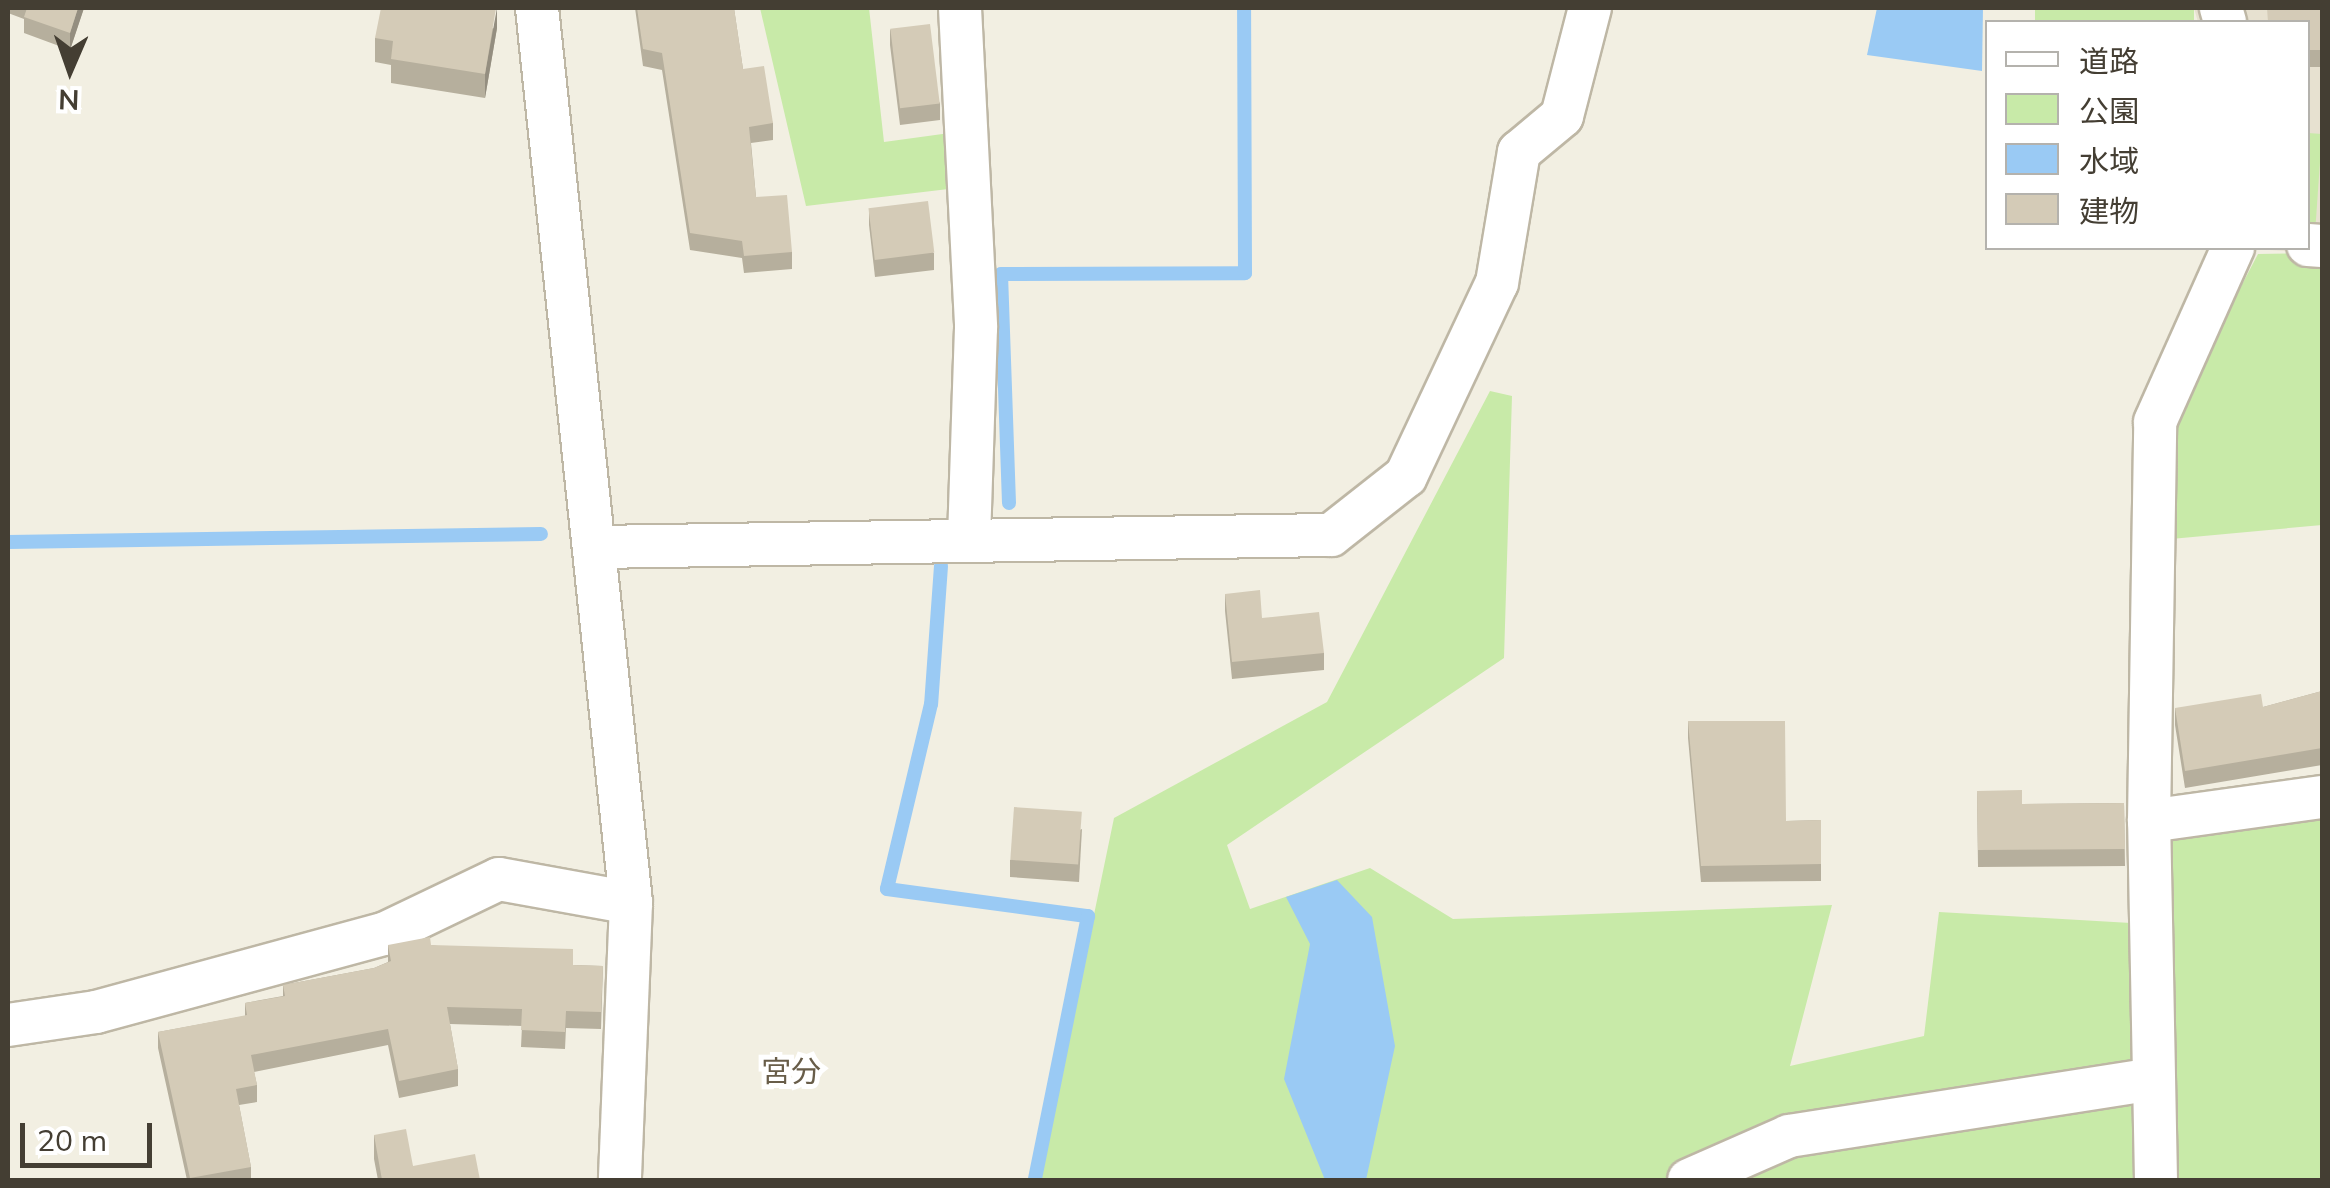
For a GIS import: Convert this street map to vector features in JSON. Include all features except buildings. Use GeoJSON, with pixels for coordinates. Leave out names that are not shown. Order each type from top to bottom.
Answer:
{"type":"FeatureCollection","features":[{"type":"Feature","properties":{"kind":"street"},"geometry":{"type":"LineString","coordinates":[[537,8],[597,547],[631,903],[620,1180]]}},
{"type":"Feature","properties":{"kind":"street"},"geometry":{"type":"LineString","coordinates":[[960,8],[976,328],[969,538]]}},
{"type":"Feature","properties":{"kind":"street"},"geometry":{"type":"LineString","coordinates":[[597,547],[1331,535],[1406,476],[1496,283],[1520,152],[1562,116],[1590,8]]}},
{"type":"Feature","properties":{"kind":"street"},"geometry":{"type":"LineString","coordinates":[[2156,1180],[2148,822],[2155,422],[2232,250]]}},
{"type":"Feature","properties":{"kind":"street"},"geometry":{"type":"LineString","coordinates":[[2148,822],[2322,797]]}},
{"type":"Feature","properties":{"kind":"street"},"geometry":{"type":"LineString","coordinates":[[8,1025],[96,1012],[384,934],[499,879],[631,903]]}},
{"type":"Feature","properties":{"kind":"street"},"geometry":{"type":"LineString","coordinates":[[1689,1180],[1789,1136],[2154,1080]]}},
{"type":"Feature","properties":{"kind":"shaded area"},"geometry":{"type":"Polygon","coordinates":[[[2194,8],[2322,8],[2322,253],[2269,250],[2310,250],[2310,20],[2197,20],[2194,8]]]}},
{"type":"Feature","properties":{"kind":"green space"},"geometry":{"type":"Polygon","coordinates":[[[760,8],[869,8],[884,142],[979,129],[982,185],[806,206],[760,8]]]}},
{"type":"Feature","properties":{"kind":"green space"},"geometry":{"type":"Polygon","coordinates":[[[2035,8],[2194,8],[2194,20],[2035,20],[2035,8]]]}},
{"type":"Feature","properties":{"kind":"green space"},"geometry":{"type":"Polygon","coordinates":[[[2310,133],[2322,134],[2316,224],[2310,223],[2310,133]]]}},
{"type":"Feature","properties":{"kind":"green space"},"geometry":{"type":"Polygon","coordinates":[[[2322,253],[2322,525],[2171,539],[2170,422],[2258,254],[2322,253]]]}},
{"type":"Feature","properties":{"kind":"green space"},"geometry":{"type":"Polygon","coordinates":[[[1490,391],[1512,396],[1504,658],[1227,845],[1250,909],[1370,868],[1453,919],[1832,905],[1790,1066],[1924,1036],[1939,912],[2131,923],[2167,829],[2322,810],[2322,1180],[1039,1180],[1114,818],[1327,702],[1490,391]]]}},
{"type":"Feature","properties":{"kind":"water"},"geometry":{"type":"Polygon","coordinates":[[[1877,8],[1983,8],[1982,71],[1867,55],[1877,8]]]}},
{"type":"Feature","properties":{"kind":"water"},"geometry":{"type":"Polygon","coordinates":[[[1337,880],[1372,917],[1395,1046],[1366,1180],[1325,1180],[1284,1079],[1310,944],[1286,897],[1337,880]]]}},
{"type":"Feature","properties":{"kind":"waterway"},"geometry":{"type":"LineString","coordinates":[[1009,503],[1001,274],[1245,273],[1244,8]]}},
{"type":"Feature","properties":{"kind":"waterway"},"geometry":{"type":"LineString","coordinates":[[8,542],[541,534]]}},
{"type":"Feature","properties":{"kind":"waterway"},"geometry":{"type":"LineString","coordinates":[[941,566],[931,704],[887,889],[1088,916],[1035,1180]]}},
{"type":"Feature","properties":{"kind":"district","name":"宮分"},"geometry":{"type":"Point","coordinates":[791,1071]}}]}
